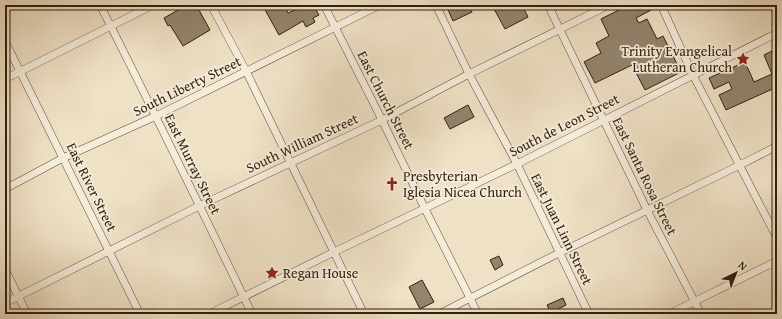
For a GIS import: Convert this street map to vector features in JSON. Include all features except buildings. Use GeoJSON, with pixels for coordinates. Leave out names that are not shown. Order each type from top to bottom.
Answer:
{"type":"FeatureCollection","features":[{"type":"Feature","properties":{"kind":"street","name":"East Murray Street"},"geometry":{"type":"LineString","coordinates":[[100,5],[156,116],[252,314]]}},
{"type":"Feature","properties":{"kind":"street"},"geometry":{"type":"LineString","coordinates":[[5,79],[153,5]]}},
{"type":"Feature","properties":{"kind":"street"},"geometry":{"type":"LineString","coordinates":[[211,5],[246,71],[364,314]]}},
{"type":"Feature","properties":{"kind":"street","name":"East Church Street"},"geometry":{"type":"LineString","coordinates":[[324,5],[478,314]]}},
{"type":"Feature","properties":{"kind":"street","name":"South Liberty Street"},"geometry":{"type":"LineString","coordinates":[[5,189],[64,158],[156,116],[380,5]]}},
{"type":"Feature","properties":{"kind":"street","name":"East Juan Linn Street"},"geometry":{"type":"LineString","coordinates":[[436,5],[589,314]]}},
{"type":"Feature","properties":{"kind":"street","name":"East Santa Rosa Street"},"geometry":{"type":"LineString","coordinates":[[548,5],[647,210],[701,314]]}},
{"type":"Feature","properties":{"kind":"street","name":"South William Street"},"geometry":{"type":"LineString","coordinates":[[5,304],[199,206],[382,120],[469,74],[609,5]]}},
{"type":"Feature","properties":{"kind":"street"},"geometry":{"type":"LineString","coordinates":[[661,5],[693,75],[777,238]]}},
{"type":"Feature","properties":{"kind":"street"},"geometry":{"type":"LineString","coordinates":[[773,5],[777,13]]}},
{"type":"Feature","properties":{"kind":"street","name":"South de Leon Street"},"geometry":{"type":"LineString","coordinates":[[209,314],[516,164],[777,33]]}},
{"type":"Feature","properties":{"kind":"street","name":"East River Street"},"geometry":{"type":"LineString","coordinates":[[5,41],[140,314]]}},
{"type":"Feature","properties":{"kind":"street"},"geometry":{"type":"LineString","coordinates":[[438,314],[559,253],[740,166],[777,146]]}},
{"type":"Feature","properties":{"kind":"street"},"geometry":{"type":"LineString","coordinates":[[669,314],[777,261]]}},
{"type":"Feature","properties":{"kind":"street"},"geometry":{"type":"LineString","coordinates":[[5,269],[27,314]]}},
{"type":"Feature","properties":{"kind":"place","name":"Trinity Evangelical Lutheran Church"},"geometry":{"type":"Point","coordinates":[743,59]}},
{"type":"Feature","properties":{"kind":"place","name":"Presbyterian Iglesia Nicea Church"},"geometry":{"type":"Point","coordinates":[392,184]}},
{"type":"Feature","properties":{"kind":"place","name":"Regan House"},"geometry":{"type":"Point","coordinates":[272,273]}}]}
